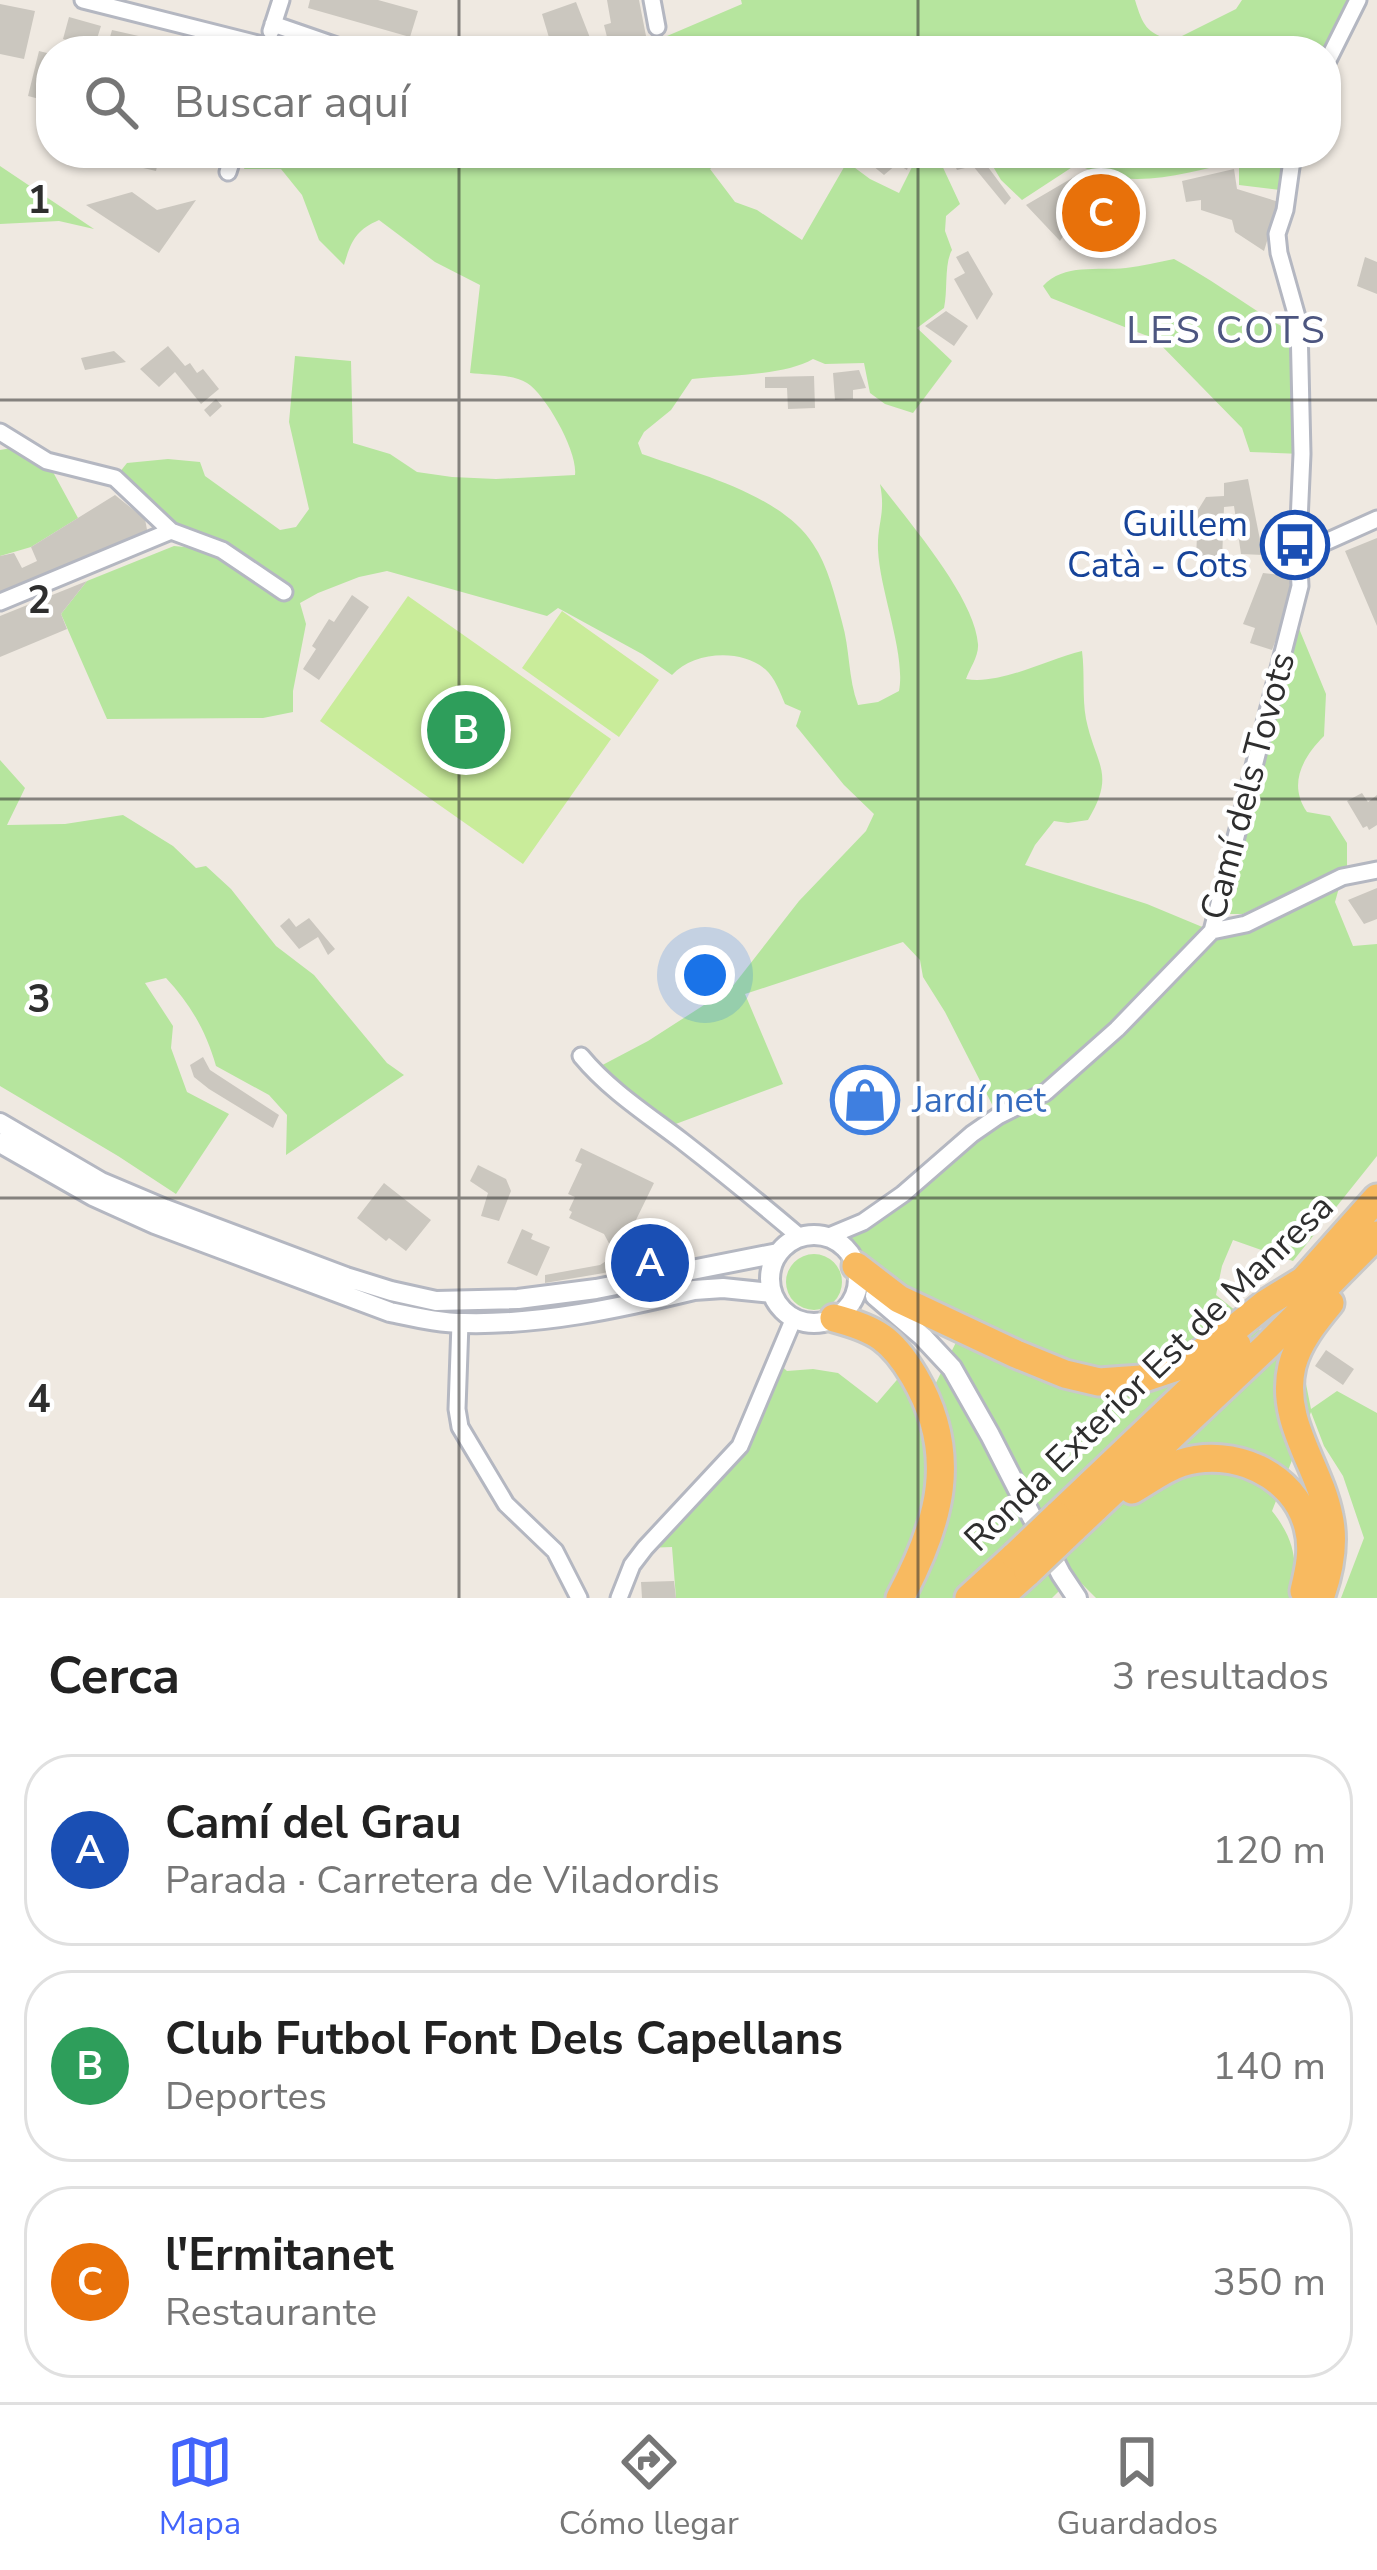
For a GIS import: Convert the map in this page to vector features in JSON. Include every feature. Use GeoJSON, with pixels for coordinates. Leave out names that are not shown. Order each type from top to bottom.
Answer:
{"type":"FeatureCollection","features":[{"type":"Feature","properties":{"kind":"highway","name":"Ronda Exterior Est de Manresa"},"geometry":{"type":"LineString","coordinates":[[969,1598],[1021,1564],[1065,1522],[1309,1276],[1377,1198]]}},
{"type":"Feature","properties":{"kind":"highway","name":"Ronda Exterior Est de Manresa"},"geometry":{"type":"LineString","coordinates":[[1065,1522],[1233,1378],[1375,1238]]}},
{"type":"Feature","properties":{"kind":"highway"},"geometry":{"type":"LineString","coordinates":[[1320,1598],[1330,1557],[1331,1526],[1296,1431],[1289,1396],[1292,1367],[1302,1340],[1375,1238]]}},
{"type":"Feature","properties":{"kind":"highway"},"geometry":{"type":"LineString","coordinates":[[857,1274],[898,1299],[1016,1354],[1099,1382],[1141,1379],[1180,1366],[1309,1276]]}},
{"type":"Feature","properties":{"kind":"highway"},"geometry":{"type":"LineString","coordinates":[[840,1313],[892,1346],[928,1400],[934,1418],[940,1461],[938,1504],[920,1559],[900,1598]]}},
{"type":"Feature","properties":{"kind":"highway"},"geometry":{"type":"LineString","coordinates":[[1065,1522],[1182,1463],[1239,1460],[1279,1483],[1304,1516],[1311,1558],[1302,1598]]}},
{"type":"Feature","properties":{"kind":"highway","name":"Ronda Exterior Est de Manresa"},"geometry":{"type":"LineString","coordinates":[[999,1598],[1021,1564]]}},
{"type":"Feature","properties":{"kind":"street"},"geometry":{"type":"LineString","coordinates":[[83,0],[217,36]]}},
{"type":"Feature","properties":{"kind":"street"},"geometry":{"type":"LineString","coordinates":[[270,36],[281,0]]}},
{"type":"Feature","properties":{"kind":"street"},"geometry":{"type":"LineString","coordinates":[[652,0],[657,27]]}},
{"type":"Feature","properties":{"kind":"street"},"geometry":{"type":"LineString","coordinates":[[1340,36],[1358,0]]}},
{"type":"Feature","properties":{"kind":"street"},"geometry":{"type":"LineString","coordinates":[[273,25],[306,36]]}},
{"type":"Feature","properties":{"kind":"street"},"geometry":{"type":"LineString","coordinates":[[228,172],[229,168]]}},
{"type":"Feature","properties":{"kind":"street","name":"Camí dels Tovots"},"geometry":{"type":"LineString","coordinates":[[827,1237],[863,1222],[972,1134],[1046,1092],[1117,1029],[1212,931],[1300,586],[1299,324],[1277,234],[1291,168]]}},
{"type":"Feature","properties":{"kind":"street"},"geometry":{"type":"LineString","coordinates":[[0,432],[47,460],[115,478],[171,531],[222,550],[284,592]]}},
{"type":"Feature","properties":{"kind":"street"},"geometry":{"type":"LineString","coordinates":[[1300,554],[1377,519]]}},
{"type":"Feature","properties":{"kind":"street"},"geometry":{"type":"LineString","coordinates":[[0,602],[171,531]]}},
{"type":"Feature","properties":{"kind":"street"},"geometry":{"type":"LineString","coordinates":[[1212,931],[1246,924],[1342,877],[1377,870]]}},
{"type":"Feature","properties":{"kind":"street"},"geometry":{"type":"LineString","coordinates":[[581,1056],[800,1237]]}},
{"type":"Feature","properties":{"kind":"street"},"geometry":{"type":"LineString","coordinates":[[0,1123],[101,1182],[166,1209],[346,1277],[436,1301],[518,1300],[778,1253]]}},
{"type":"Feature","properties":{"kind":"street"},"geometry":{"type":"LineString","coordinates":[[0,1143],[93,1196],[155,1224],[391,1312],[460,1323],[522,1322],[694,1290],[772,1293]]}},
{"type":"Feature","properties":{"kind":"street"},"geometry":{"type":"LineString","coordinates":[[857,1274],[855,1296],[840,1313],[810,1323],[780,1307],[772,1293],[770,1272],[788,1243],[800,1237],[827,1237],[845,1248],[857,1274],[952,1368],[1077,1598]]}},
{"type":"Feature","properties":{"kind":"street"},"geometry":{"type":"LineString","coordinates":[[840,1313],[899,1331],[958,1382]]}},
{"type":"Feature","properties":{"kind":"street"},"geometry":{"type":"LineString","coordinates":[[619,1598],[632,1565],[645,1548],[740,1446],[794,1318]]}},
{"type":"Feature","properties":{"kind":"street"},"geometry":{"type":"LineString","coordinates":[[460,1323],[460,1427],[506,1504],[555,1552],[579,1598]]}},
{"type":"Feature","properties":{"kind":"green space"},"geometry":{"type":"Polygon","coordinates":[[[741,0],[1135,0],[1147,27],[1161,36],[667,36],[742,4],[741,0]]]}},
{"type":"Feature","properties":{"kind":"green space"},"geometry":{"type":"Polygon","coordinates":[[[1242,0],[1350,0],[1333,36],[1182,36],[1236,9],[1242,0]]]}},
{"type":"Feature","properties":{"kind":"green space"},"geometry":{"type":"Polygon","coordinates":[[[0,166],[94,229],[59,221],[0,224],[0,166]]]}},
{"type":"Feature","properties":{"kind":"green space"},"geometry":{"type":"Polygon","coordinates":[[[711,168],[735,202],[757,210],[802,240],[844,168],[855,168],[899,193],[912,168],[943,168],[960,204],[946,216],[952,250],[944,308],[917,328],[952,361],[913,413],[885,404],[870,393],[864,363],[825,364],[813,359],[771,372],[692,379],[671,410],[638,443],[642,454],[735,487],[799,527],[813,544],[830,582],[858,705],[878,702],[899,691],[899,659],[878,550],[880,484],[966,605],[978,644],[966,679],[1008,675],[1082,651],[1085,710],[1101,770],[1101,791],[1088,820],[1054,821],[1025,865],[1147,904],[1212,931],[1342,877],[1335,902],[1353,946],[1377,944],[1377,1156],[1293,1261],[1233,1240],[1216,1295],[1302,1364],[1311,1409],[1337,1391],[1377,1413],[1377,1598],[1341,1598],[1364,1538],[1343,1476],[1311,1412],[1272,1511],[1293,1552],[1292,1598],[1096,1598],[1074,1576],[1052,1598],[676,1598],[672,1547],[645,1548],[731,1459],[776,1361],[787,1371],[838,1373],[877,1403],[908,1367],[928,1399],[969,1316],[861,1264],[851,1238],[863,1222],[998,1116],[923,977],[920,960],[903,942],[745,994],[783,1084],[665,1128],[593,1070],[732,987],[799,901],[866,831],[874,814],[796,726],[801,711],[785,704],[772,677],[755,662],[704,657],[672,675],[558,608],[547,616],[387,571],[359,577],[300,603],[306,624],[293,712],[263,718],[107,719],[61,614],[87,581],[174,546],[215,550],[171,531],[115,478],[127,463],[200,462],[205,476],[280,530],[296,527],[309,509],[289,422],[295,356],[351,361],[353,443],[390,454],[417,472],[496,479],[575,475],[566,439],[535,389],[514,378],[470,373],[480,285],[435,262],[379,220],[355,237],[344,265],[319,240],[302,195],[281,169],[244,169],[711,168]]]}},
{"type":"Feature","properties":{"kind":"green space"},"geometry":{"type":"Polygon","coordinates":[[[994,168],[1071,168],[1022,200],[994,168]]]}},
{"type":"Feature","properties":{"kind":"green space"},"geometry":{"type":"Polygon","coordinates":[[[1086,168],[1208,168],[1137,179],[1086,168]]]}},
{"type":"Feature","properties":{"kind":"green space"},"geometry":{"type":"Polygon","coordinates":[[[1239,168],[1282,168],[1280,190],[1239,185],[1239,168]]]}},
{"type":"Feature","properties":{"kind":"green space"},"geometry":{"type":"Polygon","coordinates":[[[1174,259],[1299,336],[1302,454],[1250,452],[1242,428],[1155,339],[1051,298],[1043,286],[1071,271],[1174,259]]]}},
{"type":"Feature","properties":{"kind":"green space"},"geometry":{"type":"Polygon","coordinates":[[[23,446],[47,461],[78,518],[31,547],[0,556],[0,450],[23,446]]]}},
{"type":"Feature","properties":{"kind":"green space"},"geometry":{"type":"Polygon","coordinates":[[[408,596],[611,739],[523,864],[320,721],[408,596]]]}},
{"type":"Feature","properties":{"kind":"green space"},"geometry":{"type":"Polygon","coordinates":[[[562,611],[659,680],[619,737],[522,668],[562,611]]]}},
{"type":"Feature","properties":{"kind":"green space"},"geometry":{"type":"Polygon","coordinates":[[[1293,614],[1326,694],[1324,736],[1300,772],[1301,802],[1307,812],[1330,816],[1347,843],[1347,866],[1243,914],[1226,914],[1221,902],[1293,614]]]}},
{"type":"Feature","properties":{"kind":"green space"},"geometry":{"type":"Polygon","coordinates":[[[0,760],[25,788],[7,825],[65,824],[123,815],[173,846],[196,868],[206,866],[231,889],[276,946],[314,975],[387,1063],[404,1075],[286,1155],[287,1115],[269,1095],[216,1066],[197,1019],[166,978],[145,983],[173,1026],[171,1048],[187,1092],[229,1114],[176,1194],[0,1086],[0,760]]]}},
{"type":"Feature","properties":{"kind":"green space"},"geometry":{"type":"Polygon","coordinates":[[[814,1254],[834,1262],[842,1282],[834,1302],[814,1310],[794,1302],[786,1282],[794,1262],[814,1254]]]}},
{"type":"Feature","properties":{"kind":"building"},"geometry":{"type":"Polygon","coordinates":[[[310,0],[378,0],[418,11],[406,36],[308,8],[310,0]]]}},
{"type":"Feature","properties":{"kind":"building"},"geometry":{"type":"Polygon","coordinates":[[[607,0],[639,0],[646,36],[607,36],[604,25],[611,23],[607,0]]]}},
{"type":"Feature","properties":{"kind":"building"},"geometry":{"type":"Polygon","coordinates":[[[576,2],[589,36],[549,36],[542,14],[576,2]]]}},
{"type":"Feature","properties":{"kind":"building"},"geometry":{"type":"Polygon","coordinates":[[[0,4],[35,11],[24,59],[0,54],[0,4]]]}},
{"type":"Feature","properties":{"kind":"building"},"geometry":{"type":"Polygon","coordinates":[[[69,17],[101,26],[98,36],[64,36],[69,17]]]}},
{"type":"Feature","properties":{"kind":"building"},"geometry":{"type":"Polygon","coordinates":[[[36,63],[36,98],[28,96],[36,63]]]}},
{"type":"Feature","properties":{"kind":"building"},"geometry":{"type":"Polygon","coordinates":[[[975,168],[989,168],[1011,198],[1005,205],[975,168]]]}},
{"type":"Feature","properties":{"kind":"building"},"geometry":{"type":"Polygon","coordinates":[[[1234,169],[1237,189],[1279,202],[1264,251],[1235,232],[1232,220],[1201,210],[1201,200],[1186,202],[1182,181],[1234,169]]]}},
{"type":"Feature","properties":{"kind":"building"},"geometry":{"type":"Polygon","coordinates":[[[1079,174],[1087,184],[1059,202],[1068,206],[1073,196],[1094,203],[1096,194],[1117,202],[1108,226],[1066,211],[1058,213],[1070,225],[1060,241],[1026,205],[1079,174]]]}},
{"type":"Feature","properties":{"kind":"building"},"geometry":{"type":"Polygon","coordinates":[[[132,192],[157,210],[196,200],[159,253],[86,205],[132,192]]]}},
{"type":"Feature","properties":{"kind":"building"},"geometry":{"type":"Polygon","coordinates":[[[968,251],[993,294],[977,320],[954,279],[965,273],[956,257],[968,251]]]}},
{"type":"Feature","properties":{"kind":"building"},"geometry":{"type":"Polygon","coordinates":[[[1365,257],[1377,262],[1377,294],[1357,286],[1365,257]]]}},
{"type":"Feature","properties":{"kind":"building"},"geometry":{"type":"Polygon","coordinates":[[[946,311],[968,326],[954,346],[925,326],[946,311]]]}},
{"type":"Feature","properties":{"kind":"building"},"geometry":{"type":"Polygon","coordinates":[[[168,346],[185,366],[190,363],[197,373],[203,369],[219,389],[201,404],[175,372],[159,387],[140,369],[168,346]]]}},
{"type":"Feature","properties":{"kind":"building"},"geometry":{"type":"Polygon","coordinates":[[[114,351],[126,362],[85,370],[81,358],[114,351]]]}},
{"type":"Feature","properties":{"kind":"building"},"geometry":{"type":"Polygon","coordinates":[[[859,370],[866,388],[853,390],[853,399],[835,400],[833,373],[859,370]]]}},
{"type":"Feature","properties":{"kind":"building"},"geometry":{"type":"Polygon","coordinates":[[[814,376],[815,408],[788,409],[787,388],[765,388],[765,377],[814,376]]]}},
{"type":"Feature","properties":{"kind":"building"},"geometry":{"type":"Polygon","coordinates":[[[216,399],[222,406],[210,417],[204,410],[216,399]]]}},
{"type":"Feature","properties":{"kind":"building"},"geometry":{"type":"Polygon","coordinates":[[[1248,479],[1263,555],[1241,554],[1234,506],[1224,507],[1222,561],[1196,560],[1198,510],[1206,497],[1224,496],[1224,483],[1248,479]]]}},
{"type":"Feature","properties":{"kind":"building"},"geometry":{"type":"Polygon","coordinates":[[[115,495],[145,519],[148,535],[0,597],[0,556],[14,553],[22,568],[37,561],[31,547],[115,495]]]}},
{"type":"Feature","properties":{"kind":"building"},"geometry":{"type":"Polygon","coordinates":[[[1377,538],[1377,626],[1345,551],[1377,538]]]}},
{"type":"Feature","properties":{"kind":"building"},"geometry":{"type":"Polygon","coordinates":[[[1263,573],[1290,576],[1293,594],[1272,650],[1250,643],[1255,628],[1243,624],[1263,573]]]}},
{"type":"Feature","properties":{"kind":"building"},"geometry":{"type":"Polygon","coordinates":[[[87,581],[61,614],[67,629],[0,657],[0,616],[87,581]]]}},
{"type":"Feature","properties":{"kind":"building"},"geometry":{"type":"Polygon","coordinates":[[[352,595],[369,607],[319,680],[303,669],[329,619],[334,622],[352,595]]]}},
{"type":"Feature","properties":{"kind":"building"},"geometry":{"type":"Polygon","coordinates":[[[1362,793],[1368,802],[1377,795],[1377,825],[1369,830],[1347,801],[1362,793]]]}},
{"type":"Feature","properties":{"kind":"building"},"geometry":{"type":"Polygon","coordinates":[[[1377,888],[1377,919],[1364,924],[1348,900],[1377,888]]]}},
{"type":"Feature","properties":{"kind":"building"},"geometry":{"type":"Polygon","coordinates":[[[289,918],[296,927],[309,918],[335,949],[328,955],[318,937],[299,949],[280,926],[289,918]]]}},
{"type":"Feature","properties":{"kind":"building"},"geometry":{"type":"Polygon","coordinates":[[[203,1057],[210,1070],[279,1115],[273,1128],[194,1077],[190,1065],[203,1057]]]}},
{"type":"Feature","properties":{"kind":"building"},"geometry":{"type":"Polygon","coordinates":[[[581,1148],[654,1183],[635,1222],[666,1236],[673,1251],[658,1251],[604,1273],[545,1283],[545,1275],[600,1265],[609,1259],[611,1247],[604,1234],[569,1218],[575,1197],[568,1194],[582,1164],[575,1161],[581,1148]]]}},
{"type":"Feature","properties":{"kind":"building"},"geometry":{"type":"Polygon","coordinates":[[[478,1165],[506,1179],[511,1191],[499,1221],[481,1216],[488,1193],[470,1181],[478,1165]]]}},
{"type":"Feature","properties":{"kind":"building"},"geometry":{"type":"Polygon","coordinates":[[[384,1183],[431,1220],[406,1251],[357,1218],[384,1183]]]}},
{"type":"Feature","properties":{"kind":"building"},"geometry":{"type":"Polygon","coordinates":[[[522,1229],[550,1247],[537,1276],[507,1263],[522,1229]]]}},
{"type":"Feature","properties":{"kind":"building"},"geometry":{"type":"Polygon","coordinates":[[[1326,1350],[1354,1369],[1343,1385],[1315,1366],[1326,1350]]]}},
{"type":"Feature","properties":{"kind":"building"},"geometry":{"type":"Polygon","coordinates":[[[674,1581],[676,1598],[642,1598],[641,1582],[674,1581]]]}},
{"type":"Feature","properties":{"kind":"place","name":"l'Ermitanet"},"geometry":{"type":"Point","coordinates":[1101,213]}},
{"type":"Feature","properties":{"kind":"place","name":"Guillem Catà - Cots"},"geometry":{"type":"Point","coordinates":[1295,545]}},
{"type":"Feature","properties":{"kind":"place","name":"Club Futbol Font Dels Capellans"},"geometry":{"type":"Point","coordinates":[466,730]}},
{"type":"Feature","properties":{"kind":"place","name":"Jardí net"},"geometry":{"type":"Point","coordinates":[865,1100]}},
{"type":"Feature","properties":{"kind":"place","name":"Camí del Grau"},"geometry":{"type":"Point","coordinates":[650,1263]}},
{"type":"Feature","properties":{"kind":"district","name":"LES COTS"},"geometry":{"type":"Point","coordinates":[1227,330]}}]}
